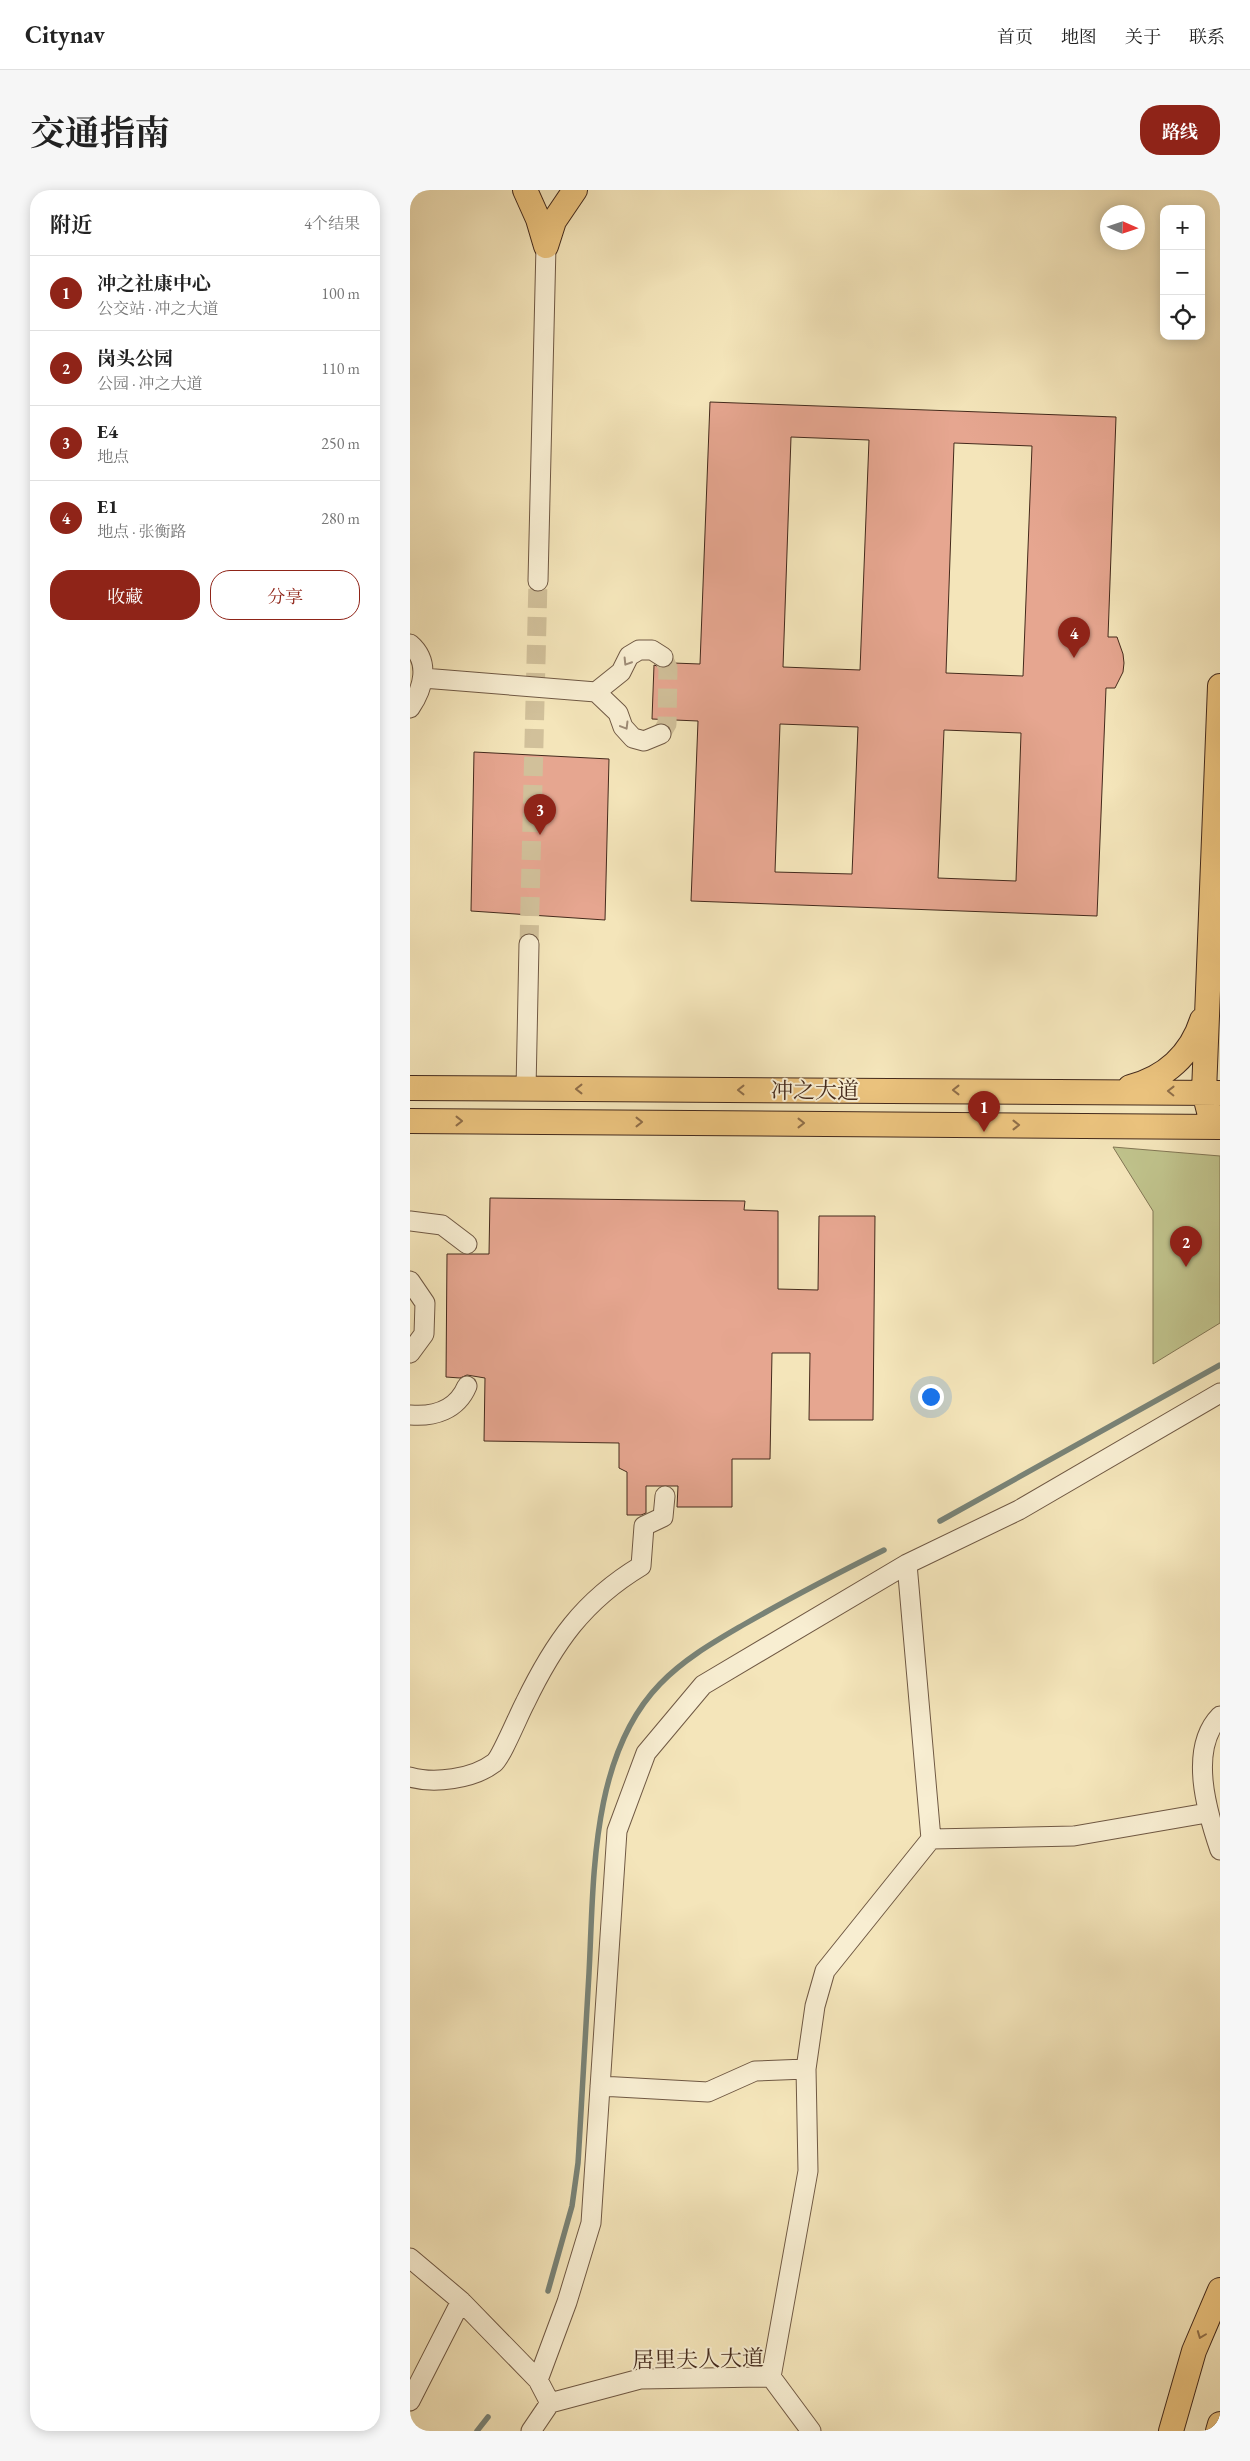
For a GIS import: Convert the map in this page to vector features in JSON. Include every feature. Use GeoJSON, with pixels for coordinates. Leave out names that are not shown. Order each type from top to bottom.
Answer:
{"type":"FeatureCollection","features":[{"type":"Feature","properties":{"kind":"main road"},"geometry":{"type":"LineString","coordinates":[[524,190],[538,219],[546,246]]}},
{"type":"Feature","properties":{"kind":"main road"},"geometry":{"type":"LineString","coordinates":[[546,246],[554,221],[575,190]]}},
{"type":"Feature","properties":{"kind":"main road"},"geometry":{"type":"LineString","coordinates":[[1215,1109],[1208,994],[1220,686]]}},
{"type":"Feature","properties":{"kind":"main road"},"geometry":{"type":"LineString","coordinates":[[1111,1091],[1139,1085],[1178,1063],[1193,1043],[1208,994]]}},
{"type":"Feature","properties":{"kind":"main road","name":"冲之大道"},"geometry":{"type":"LineString","coordinates":[[410,1088],[1111,1091],[1215,1109]]}},
{"type":"Feature","properties":{"kind":"main road","name":"冲之大道"},"geometry":{"type":"LineString","coordinates":[[410,1120],[1215,1109]]}},
{"type":"Feature","properties":{"kind":"main road"},"geometry":{"type":"LineString","coordinates":[[1171,2431],[1194,2352],[1220,2290]]}},
{"type":"Feature","properties":{"kind":"main road"},"geometry":{"type":"LineString","coordinates":[[1218,2431],[1220,2424]]}},
{"type":"Feature","properties":{"kind":"street"},"geometry":{"type":"LineString","coordinates":[[538,581],[546,246]]}},
{"type":"Feature","properties":{"kind":"street"},"geometry":{"type":"LineString","coordinates":[[410,644],[421,661],[423,678],[420,694],[410,708]]}},
{"type":"Feature","properties":{"kind":"street"},"geometry":{"type":"LineString","coordinates":[[596,692],[621,672],[629,656],[639,650],[652,650],[663,657]]}},
{"type":"Feature","properties":{"kind":"street"},"geometry":{"type":"LineString","coordinates":[[423,678],[596,692],[618,714],[624,727],[633,738],[644,741],[661,734]]}},
{"type":"Feature","properties":{"kind":"street"},"geometry":{"type":"LineString","coordinates":[[526,1089],[529,944]]}},
{"type":"Feature","properties":{"kind":"street"},"geometry":{"type":"LineString","coordinates":[[410,1221],[442,1224],[467,1244]]}},
{"type":"Feature","properties":{"kind":"street"},"geometry":{"type":"LineString","coordinates":[[410,1281],[425,1303],[424,1334],[410,1353]]}},
{"type":"Feature","properties":{"kind":"street"},"geometry":{"type":"LineString","coordinates":[[410,1415],[426,1416],[447,1410],[462,1397],[467,1386]]}},
{"type":"Feature","properties":{"kind":"street"},"geometry":{"type":"LineString","coordinates":[[538,2380],[567,2302],[591,2222],[617,1831],[646,1753],[703,1685],[907,1564],[1019,1510],[1220,1393]]}},
{"type":"Feature","properties":{"kind":"street"},"geometry":{"type":"LineString","coordinates":[[410,1777],[426,1782],[465,1776],[495,1763],[545,1660],[589,1604],[641,1566],[644,1526],[662,1516],[664,1496]]}},
{"type":"Feature","properties":{"kind":"street"},"geometry":{"type":"LineString","coordinates":[[771,2377],[808,2171],[806,2069],[815,2006],[825,1972],[931,1839],[907,1564]]}},
{"type":"Feature","properties":{"kind":"street"},"geometry":{"type":"LineString","coordinates":[[1220,1716],[1211,1725],[1201,1767],[1207,1813],[1220,1850]]}},
{"type":"Feature","properties":{"kind":"street"},"geometry":{"type":"LineString","coordinates":[[931,1839],[1074,1836],[1207,1813]]}},
{"type":"Feature","properties":{"kind":"street"},"geometry":{"type":"LineString","coordinates":[[600,2086],[708,2092],[755,2071],[806,2069]]}},
{"type":"Feature","properties":{"kind":"street"},"geometry":{"type":"LineString","coordinates":[[410,2258],[461,2301],[538,2380],[550,2404],[531,2431]]}},
{"type":"Feature","properties":{"kind":"street"},"geometry":{"type":"LineString","coordinates":[[410,2274],[461,2301]]}},
{"type":"Feature","properties":{"kind":"street"},"geometry":{"type":"LineString","coordinates":[[410,2401],[461,2301]]}},
{"type":"Feature","properties":{"kind":"street","name":"居里夫人大道"},"geometry":{"type":"LineString","coordinates":[[550,2404],[640,2379],[771,2377],[811,2431]]}},
{"type":"Feature","properties":{"kind":"green space"},"geometry":{"type":"Polygon","coordinates":[[[1113,1147],[1220,1156],[1220,1323],[1153,1364],[1153,1211],[1113,1147]]]}},
{"type":"Feature","properties":{"kind":"building"},"geometry":{"type":"Polygon","coordinates":[[[710,402],[1116,417],[1108,637],[1117,637],[1124,663],[1123,672],[1115,688],[1106,688],[1097,916],[691,901],[698,721],[652,719],[654,665],[663,668],[673,663],[700,664],[710,402]],[[791,437],[783,667],[860,670],[869,440],[791,437]],[[954,443],[946,673],[1023,676],[1032,446],[954,443]],[[780,724],[775,872],[852,874],[858,727],[780,724]],[[944,730],[938,878],[1016,881],[1021,733],[944,730]]]}},
{"type":"Feature","properties":{"kind":"building"},"geometry":{"type":"Polygon","coordinates":[[[474,752],[609,759],[605,920],[471,911],[474,752]]]}},
{"type":"Feature","properties":{"kind":"building"},"geometry":{"type":"Polygon","coordinates":[[[490,1198],[745,1201],[744,1210],[778,1211],[778,1289],[818,1290],[819,1216],[875,1216],[873,1420],[809,1420],[810,1353],[772,1353],[770,1459],[732,1459],[732,1507],[677,1507],[678,1486],[646,1486],[646,1513],[641,1515],[627,1515],[627,1472],[619,1468],[619,1443],[484,1441],[485,1378],[467,1375],[460,1378],[446,1377],[447,1254],[489,1254],[490,1198]]]}},
{"type":"Feature","properties":{"kind":"waterway"},"geometry":{"type":"LineString","coordinates":[[940,1521],[1220,1365]]}},
{"type":"Feature","properties":{"kind":"waterway"},"geometry":{"type":"LineString","coordinates":[[548,2291],[572,2206],[578,2163],[595,1860],[600,1821],[608,1783],[620,1746],[637,1713],[660,1684],[689,1659],[761,1615],[884,1550]]}},
{"type":"Feature","properties":{"kind":"waterway"},"geometry":{"type":"LineString","coordinates":[[477,2431],[488,2417]]}},
{"type":"Feature","properties":{"kind":"tunnel"},"geometry":{"type":"LineString","coordinates":[[529,944],[538,581]]}},
{"type":"Feature","properties":{"kind":"tunnel"},"geometry":{"type":"LineString","coordinates":[[661,734],[667,724],[668,668],[663,657]]}},
{"type":"Feature","properties":{"kind":"place","name":"E1"},"geometry":{"type":"Point","coordinates":[1074,658]}},
{"type":"Feature","properties":{"kind":"place","name":"E4"},"geometry":{"type":"Point","coordinates":[540,835]}},
{"type":"Feature","properties":{"kind":"place","name":"冲之社康中心"},"geometry":{"type":"Point","coordinates":[984,1132]}},
{"type":"Feature","properties":{"kind":"place","name":"岗头公园"},"geometry":{"type":"Point","coordinates":[1186,1267]}}]}
